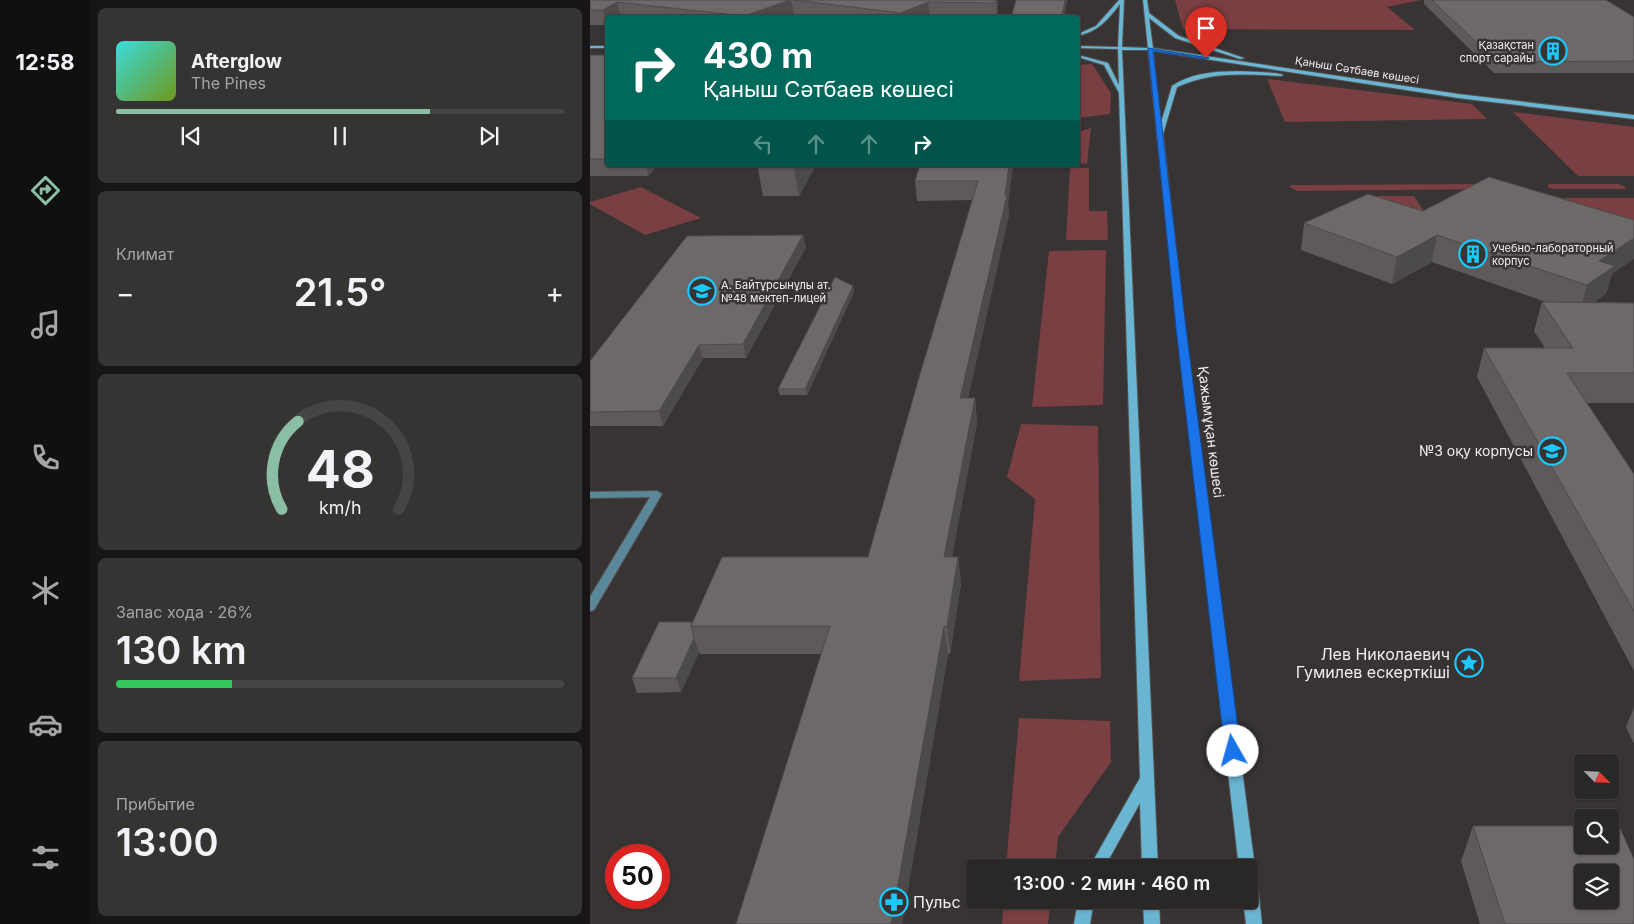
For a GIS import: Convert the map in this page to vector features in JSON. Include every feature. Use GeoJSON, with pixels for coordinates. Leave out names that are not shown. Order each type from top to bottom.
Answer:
{"type":"FeatureCollection","features":[{"type":"Feature","properties":{"kind":"main road"},"geometry":{"type":"LineString","coordinates":[[1080,34],[1099,28],[1121,0]]}},
{"type":"Feature","properties":{"kind":"main road"},"geometry":{"type":"LineString","coordinates":[[1121,0],[1120,45],[1150,859]]}},
{"type":"Feature","properties":{"kind":"main road","name":"Қажымұқан көшесі"},"geometry":{"type":"LineString","coordinates":[[1145,0],[1159,139],[1247,859]]}},
{"type":"Feature","properties":{"kind":"main road"},"geometry":{"type":"LineString","coordinates":[[1147,14],[1177,37],[1245,60]]}},
{"type":"Feature","properties":{"kind":"main road"},"geometry":{"type":"LineString","coordinates":[[590,42],[605,42]]}},
{"type":"Feature","properties":{"kind":"main road","name":"Қаныш Сәтбаев көшесі"},"geometry":{"type":"LineString","coordinates":[[1080,42],[1150,47],[1469,92],[1634,112]]}},
{"type":"Feature","properties":{"kind":"main road","name":"Қаныш Сәтбаев көшесі"},"geometry":{"type":"LineString","coordinates":[[1080,47],[1120,45]]}},
{"type":"Feature","properties":{"kind":"main road"},"geometry":{"type":"LineString","coordinates":[[590,47],[605,47]]}},
{"type":"Feature","properties":{"kind":"main road","name":"Қаныш Сәтбаев көшесі"},"geometry":{"type":"LineString","coordinates":[[1150,47],[1394,86],[1634,117]]}},
{"type":"Feature","properties":{"kind":"main road"},"geometry":{"type":"LineString","coordinates":[[1080,57],[1106,64],[1122,97]]}},
{"type":"Feature","properties":{"kind":"main road"},"geometry":{"type":"LineString","coordinates":[[1159,139],[1175,86],[1191,77],[1227,73],[1283,75],[1394,86]]}},
{"type":"Feature","properties":{"kind":"main road"},"geometry":{"type":"LineString","coordinates":[[1101,859],[1147,779]]}},
{"type":"Feature","properties":{"kind":"main road"},"geometry":{"type":"LineString","coordinates":[[1082,924],[1084,909]]}},
{"type":"Feature","properties":{"kind":"main road"},"geometry":{"type":"LineString","coordinates":[[1151,909],[1152,924]]}},
{"type":"Feature","properties":{"kind":"main road"},"geometry":{"type":"LineString","coordinates":[[1252,909],[1254,924]]}},
{"type":"Feature","properties":{"kind":"street"},"geometry":{"type":"LineString","coordinates":[[590,495],[657,494],[590,608]]}},
{"type":"Feature","properties":{"kind":"shaded area"},"geometry":{"type":"Polygon","coordinates":[[[1175,0],[1421,0],[1387,7],[1415,30],[1183,29],[1175,0]]]}},
{"type":"Feature","properties":{"kind":"shaded area"},"geometry":{"type":"Polygon","coordinates":[[[1092,64],[1111,93],[1110,114],[1080,118],[1080,65],[1092,64]]]}},
{"type":"Feature","properties":{"kind":"shaded area"},"geometry":{"type":"Polygon","coordinates":[[[1267,79],[1472,104],[1487,119],[1285,122],[1267,79]]]}},
{"type":"Feature","properties":{"kind":"shaded area"},"geometry":{"type":"Polygon","coordinates":[[[1513,112],[1634,127],[1634,176],[1578,176],[1513,112]]]}},
{"type":"Feature","properties":{"kind":"shaded area"},"geometry":{"type":"Polygon","coordinates":[[[1091,128],[1087,164],[1080,163],[1080,131],[1091,128]]]}},
{"type":"Feature","properties":{"kind":"shaded area"},"geometry":{"type":"Polygon","coordinates":[[[1070,168],[1089,168],[1089,211],[1107,211],[1108,240],[1066,240],[1070,168]]]}},
{"type":"Feature","properties":{"kind":"shaded area"},"geometry":{"type":"Polygon","coordinates":[[[1489,184],[1497,189],[1298,191],[1289,187],[1292,185],[1489,184]]]}},
{"type":"Feature","properties":{"kind":"shaded area"},"geometry":{"type":"Polygon","coordinates":[[[1548,184],[1618,184],[1626,187],[1625,189],[1556,189],[1549,188],[1548,184]]]}},
{"type":"Feature","properties":{"kind":"shaded area"},"geometry":{"type":"Polygon","coordinates":[[[641,187],[701,218],[645,235],[590,204],[590,202],[641,187]]]}},
{"type":"Feature","properties":{"kind":"shaded area"},"geometry":{"type":"Polygon","coordinates":[[[1364,196],[1414,196],[1426,215],[1364,196]]]}},
{"type":"Feature","properties":{"kind":"shaded area"},"geometry":{"type":"Polygon","coordinates":[[[1553,198],[1634,198],[1634,228],[1553,198]]]}},
{"type":"Feature","properties":{"kind":"shaded area"},"geometry":{"type":"Polygon","coordinates":[[[1106,250],[1103,405],[1032,407],[1049,251],[1106,250]]]}},
{"type":"Feature","properties":{"kind":"shaded area"},"geometry":{"type":"Polygon","coordinates":[[[1021,424],[1098,426],[1101,678],[1019,681],[1035,499],[1007,477],[1021,424]]]}},
{"type":"Feature","properties":{"kind":"shaded area"},"geometry":{"type":"Polygon","coordinates":[[[1019,718],[1110,721],[1111,762],[1058,837],[1056,859],[1007,859],[1019,718]]]}},
{"type":"Feature","properties":{"kind":"shaded area"},"geometry":{"type":"Polygon","coordinates":[[[1003,909],[1050,909],[1048,924],[1002,924],[1003,909]]]}},
{"type":"Feature","properties":{"kind":"building"},"geometry":{"type":"Polygon","coordinates":[[[590,0],[790,0],[747,15],[617,2],[603,10],[590,10],[590,0]]]}},
{"type":"Feature","properties":{"kind":"building"},"geometry":{"type":"Polygon","coordinates":[[[794,0],[996,0],[996,3],[928,2],[901,13],[794,0]]]}},
{"type":"Feature","properties":{"kind":"building"},"geometry":{"type":"Polygon","coordinates":[[[1016,0],[1065,0],[1062,15],[1012,15],[1016,0]]]}},
{"type":"Feature","properties":{"kind":"building","name":"Қазақстан спорт сарайы"},"geometry":{"type":"Polygon","coordinates":[[[1432,0],[1606,0],[1634,17],[1634,61],[1497,62],[1432,0]]]}},
{"type":"Feature","properties":{"kind":"building"},"geometry":{"type":"Polygon","coordinates":[[[590,55],[605,55],[605,159],[590,159],[590,55]]]}},
{"type":"Feature","properties":{"kind":"building"},"geometry":{"type":"Polygon","coordinates":[[[760,167],[795,167],[794,169],[758,169],[760,167]]]}},
{"type":"Feature","properties":{"kind":"building"},"geometry":{"type":"Polygon","coordinates":[[[919,167],[1009,167],[1005,195],[1007,195],[960,398],[975,398],[944,557],[958,557],[947,626],[944,626],[891,924],[736,924],[830,626],[691,626],[722,557],[868,557],[978,181],[915,181],[919,167]]]}},
{"type":"Feature","properties":{"kind":"building"},"geometry":{"type":"Polygon","coordinates":[[[1489,177],[1634,220],[1634,238],[1599,261],[1615,266],[1587,285],[1437,235],[1397,257],[1304,223],[1368,194],[1423,211],[1489,177]]]}},
{"type":"Feature","properties":{"kind":"building"},"geometry":{"type":"Polygon","coordinates":[[[803,235],[743,344],[699,345],[659,411],[590,412],[590,361],[687,236],[803,235]]]}},
{"type":"Feature","properties":{"kind":"building"},"geometry":{"type":"Polygon","coordinates":[[[835,277],[853,286],[805,389],[778,389],[835,277]]]}},
{"type":"Feature","properties":{"kind":"building"},"geometry":{"type":"Polygon","coordinates":[[[1542,302],[1634,303],[1634,373],[1567,373],[1634,474],[1634,611],[1484,348],[1573,348],[1542,302]]]}},
{"type":"Feature","properties":{"kind":"building"},"geometry":{"type":"Polygon","coordinates":[[[659,622],[692,622],[694,638],[676,678],[632,678],[659,622]]]}},
{"type":"Feature","properties":{"kind":"building"},"geometry":{"type":"Polygon","coordinates":[[[1473,826],[1574,826],[1574,854],[1619,854],[1619,826],[1634,859],[1634,924],[1505,924],[1473,826]]]}},
{"type":"Feature","properties":{"kind":"place","name":"Қазақстан спорт сарайы"},"geometry":{"type":"Point","coordinates":[1553,51]}},
{"type":"Feature","properties":{"kind":"place","name":"Учебно-лабораторный корпус"},"geometry":{"type":"Point","coordinates":[1473,254]}},
{"type":"Feature","properties":{"kind":"place","name":"А. Байтұрсынұлы ат. №48 мектеп-лицей"},"geometry":{"type":"Point","coordinates":[702,291]}},
{"type":"Feature","properties":{"kind":"place","name":"№3 оқу корпусы"},"geometry":{"type":"Point","coordinates":[1552,451]}},
{"type":"Feature","properties":{"kind":"place","name":"Лев Николаевич Гумилев ескерткіші"},"geometry":{"type":"Point","coordinates":[1469,663]}},
{"type":"Feature","properties":{"kind":"place","name":"Пульс"},"geometry":{"type":"Point","coordinates":[894,902]}},
{"type":"Feature","properties":{"kind":"route"},"geometry":{"type":"LineString","coordinates":[[1206,58],[1150,49],[1181,328],[1233,751]]}}]}
